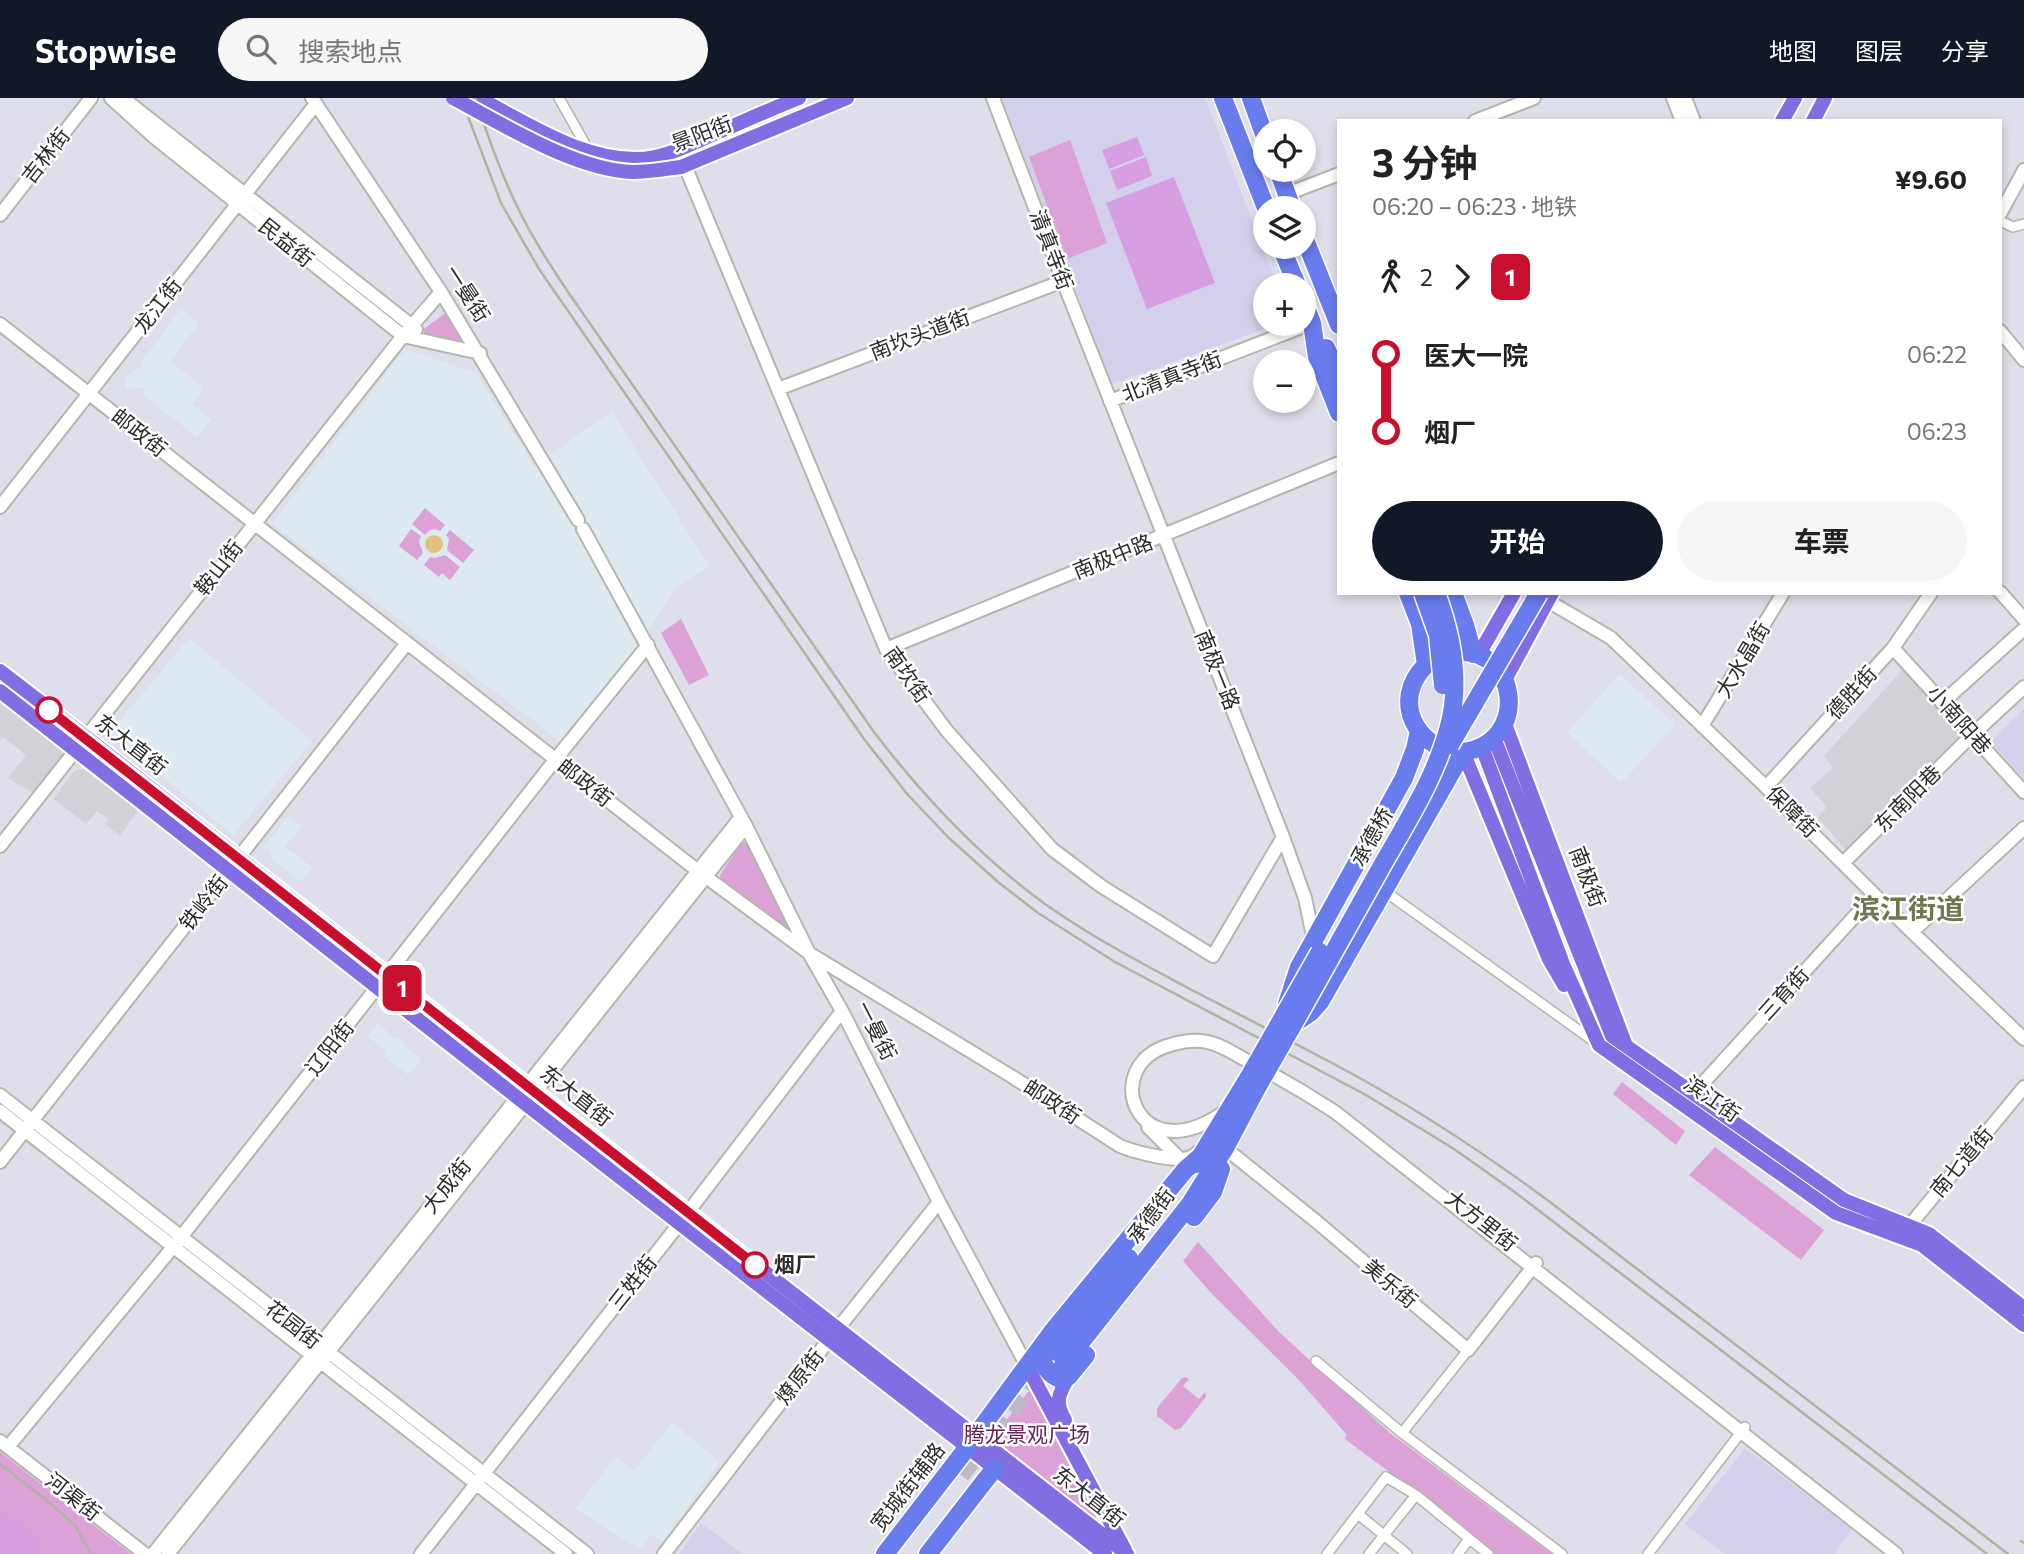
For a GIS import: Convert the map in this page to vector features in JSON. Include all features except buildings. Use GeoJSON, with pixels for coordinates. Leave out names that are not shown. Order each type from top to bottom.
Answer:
{"type":"FeatureCollection","features":[{"type":"Feature","properties":{"kind":"highway"},"geometry":{"type":"LineString","coordinates":[[1223,98],[1261,196]]}},
{"type":"Feature","properties":{"kind":"highway"},"geometry":{"type":"LineString","coordinates":[[1251,98],[1259,119]]}},
{"type":"Feature","properties":{"kind":"highway"},"geometry":{"type":"LineString","coordinates":[[1313,259],[1337,320]]}},
{"type":"Feature","properties":{"kind":"highway"},"geometry":{"type":"LineString","coordinates":[[1316,330],[1337,372]]}},
{"type":"Feature","properties":{"kind":"highway"},"geometry":{"type":"LineString","coordinates":[[1314,336],[1317,357],[1337,408]]}},
{"type":"Feature","properties":{"kind":"highway"},"geometry":{"type":"LineString","coordinates":[[1409,595],[1420,624],[1426,665]]}},
{"type":"Feature","properties":{"kind":"highway","name":"承德桥"},"geometry":{"type":"LineString","coordinates":[[1289,1021],[1415,787],[1435,737],[1443,697],[1442,664],[1438,635],[1424,595]]}},
{"type":"Feature","properties":{"kind":"highway","name":"承德桥"},"geometry":{"type":"LineString","coordinates":[[1254,1081],[1423,791],[1446,738],[1454,698],[1454,661],[1450,635],[1437,595]]}},
{"type":"Feature","properties":{"kind":"highway"},"geometry":{"type":"LineString","coordinates":[[1454,595],[1476,655]]}},
{"type":"Feature","properties":{"kind":"highway"},"geometry":{"type":"LineString","coordinates":[[1423,791],[1546,596]]}},
{"type":"Feature","properties":{"kind":"highway"},"geometry":{"type":"LineString","coordinates":[[1452,653],[1476,655],[1494,666],[1505,680],[1510,707],[1494,737],[1464,752],[1446,751],[1438,748],[1419,732],[1412,717],[1410,701],[1416,678],[1426,665],[1438,657],[1452,653]]}},
{"type":"Feature","properties":{"kind":"highway"},"geometry":{"type":"LineString","coordinates":[[1419,732],[1404,778],[1293,982],[1289,1021],[1311,1012],[1320,1002],[1464,752]]}},
{"type":"Feature","properties":{"kind":"highway","name":"承德街"},"geometry":{"type":"LineString","coordinates":[[1058,1360],[1190,1204],[1231,1107],[1254,1081]]}},
{"type":"Feature","properties":{"kind":"highway","name":"承德街"},"geometry":{"type":"LineString","coordinates":[[1058,1360],[1212,1149],[1254,1081]]}},
{"type":"Feature","properties":{"kind":"highway"},"geometry":{"type":"LineString","coordinates":[[1058,1360],[1052,1332],[1184,1163],[1212,1149]]}},
{"type":"Feature","properties":{"kind":"highway","name":"宽城街辅路"},"geometry":{"type":"LineString","coordinates":[[885,1554],[1028,1368],[1058,1360]]}},
{"type":"Feature","properties":{"kind":"highway"},"geometry":{"type":"LineString","coordinates":[[935,1550],[994,1469]]}},
{"type":"Feature","properties":{"kind":"highway"},"geometry":{"type":"LineString","coordinates":[[898,1554],[965,1479],[913,1554]]}},
{"type":"Feature","properties":{"kind":"main road","name":"景阳街"},"geometry":{"type":"LineString","coordinates":[[453,98],[515,131],[592,166],[633,172],[683,166],[847,98]]}},
{"type":"Feature","properties":{"kind":"main road","name":"景阳街"},"geometry":{"type":"LineString","coordinates":[[479,98],[590,153],[622,159],[654,158],[798,98]]}},
{"type":"Feature","properties":{"kind":"main road"},"geometry":{"type":"LineString","coordinates":[[1783,119],[1795,98]]}},
{"type":"Feature","properties":{"kind":"main road"},"geometry":{"type":"LineString","coordinates":[[1814,119],[1825,98]]}},
{"type":"Feature","properties":{"kind":"main road"},"geometry":{"type":"LineString","coordinates":[[1476,655],[1513,595]]}},
{"type":"Feature","properties":{"kind":"main road"},"geometry":{"type":"LineString","coordinates":[[1505,680],[1546,596]]}},
{"type":"Feature","properties":{"kind":"main road","name":"东大直街"},"geometry":{"type":"LineString","coordinates":[[0,671],[532,1088],[684,1218]]}},
{"type":"Feature","properties":{"kind":"main road","name":"东大直街"},"geometry":{"type":"LineString","coordinates":[[0,691],[522,1101],[684,1218],[972,1441],[1127,1554]]}},
{"type":"Feature","properties":{"kind":"main road"},"geometry":{"type":"LineString","coordinates":[[1494,737],[1563,964],[1599,1045]]}},
{"type":"Feature","properties":{"kind":"main road","name":"南极街"},"geometry":{"type":"LineString","coordinates":[[1494,737],[1612,1035]]}},
{"type":"Feature","properties":{"kind":"main road","name":"南极街"},"geometry":{"type":"LineString","coordinates":[[1494,737],[1626,1046]]}},
{"type":"Feature","properties":{"kind":"main road"},"geometry":{"type":"LineString","coordinates":[[1464,752],[1549,959],[1593,1030]]}},
{"type":"Feature","properties":{"kind":"main road","name":"滨江街"},"geometry":{"type":"LineString","coordinates":[[1612,1035],[1844,1200],[1904,1231],[2024,1325]]}},
{"type":"Feature","properties":{"kind":"main road","name":"滨江街"},"geometry":{"type":"LineString","coordinates":[[1599,1045],[1836,1213],[1904,1231],[1929,1234],[2024,1308]]}},
{"type":"Feature","properties":{"kind":"main road"},"geometry":{"type":"LineString","coordinates":[[1058,1360],[1060,1411],[1137,1554]]}},
{"type":"Feature","properties":{"kind":"main road","name":"一曼街"},"geometry":{"type":"LineString","coordinates":[[1028,1368],[1127,1554]]}},
{"type":"Feature","properties":{"kind":"main road","name":"东大直街"},"geometry":{"type":"LineString","coordinates":[[972,1441],[994,1469],[1105,1554]]}},
{"type":"Feature","properties":{"kind":"main road"},"geometry":{"type":"LineString","coordinates":[[1069,1526],[1091,1554]]}},
{"type":"Feature","properties":{"kind":"street","name":"吉林街"},"geometry":{"type":"LineString","coordinates":[[0,215],[91,98]]}},
{"type":"Feature","properties":{"kind":"street","name":"民益街"},"geometry":{"type":"LineString","coordinates":[[111,98],[154,137],[423,335],[478,350]]}},
{"type":"Feature","properties":{"kind":"street","name":"民益街"},"geometry":{"type":"LineString","coordinates":[[123,98],[403,336],[478,350]]}},
{"type":"Feature","properties":{"kind":"street"},"geometry":{"type":"LineString","coordinates":[[559,98],[590,153]]}},
{"type":"Feature","properties":{"kind":"street"},"geometry":{"type":"LineString","coordinates":[[798,98],[806,115]]}},
{"type":"Feature","properties":{"kind":"street","name":"清真寺街"},"geometry":{"type":"LineString","coordinates":[[993,98],[1110,401]]}},
{"type":"Feature","properties":{"kind":"street"},"geometry":{"type":"LineString","coordinates":[[1480,119],[1534,98]]}},
{"type":"Feature","properties":{"kind":"street"},"geometry":{"type":"LineString","coordinates":[[1673,98],[1681,119]]}},
{"type":"Feature","properties":{"kind":"street"},"geometry":{"type":"LineString","coordinates":[[1685,98],[1693,119]]}},
{"type":"Feature","properties":{"kind":"street","name":"龙江街"},"geometry":{"type":"LineString","coordinates":[[0,507],[241,199],[313,101]]}},
{"type":"Feature","properties":{"kind":"street","name":"一曼街"},"geometry":{"type":"LineString","coordinates":[[313,101],[478,350],[580,524],[744,822],[809,953],[842,1011],[939,1202],[1028,1368]]}},
{"type":"Feature","properties":{"kind":"street","name":"南坎街"},"geometry":{"type":"LineString","coordinates":[[683,166],[886,649],[947,731],[1052,849],[1101,886],[1213,956],[1283,837]]}},
{"type":"Feature","properties":{"kind":"street"},"geometry":{"type":"LineString","coordinates":[[2002,210],[2024,170]]}},
{"type":"Feature","properties":{"kind":"street"},"geometry":{"type":"LineString","coordinates":[[1299,196],[1337,175]]}},
{"type":"Feature","properties":{"kind":"street"},"geometry":{"type":"LineString","coordinates":[[2002,222],[2013,227],[2024,224]]}},
{"type":"Feature","properties":{"kind":"street","name":"南坎头道街"},"geometry":{"type":"LineString","coordinates":[[778,389],[1063,281]]}},
{"type":"Feature","properties":{"kind":"street","name":"鞍山街"},"geometry":{"type":"LineString","coordinates":[[2,839],[75,751],[411,325],[441,292]]}},
{"type":"Feature","properties":{"kind":"street","name":"邮政街"},"geometry":{"type":"LineString","coordinates":[[0,324],[555,760],[809,953],[1121,1146],[1184,1163]]}},
{"type":"Feature","properties":{"kind":"street"},"geometry":{"type":"LineString","coordinates":[[2002,333],[2024,360]]}},
{"type":"Feature","properties":{"kind":"street","name":"北清真寺街"},"geometry":{"type":"LineString","coordinates":[[1110,401],[1278,336]]}},
{"type":"Feature","properties":{"kind":"street","name":"南极一路"},"geometry":{"type":"LineString","coordinates":[[1110,401],[1283,837],[1305,898],[1314,941]]}},
{"type":"Feature","properties":{"kind":"street","name":"南极中路"},"geometry":{"type":"LineString","coordinates":[[886,649],[1337,464]]}},
{"type":"Feature","properties":{"kind":"street"},"geometry":{"type":"LineString","coordinates":[[2002,594],[2024,619]]}},
{"type":"Feature","properties":{"kind":"street","name":"大水晶街"},"geometry":{"type":"LineString","coordinates":[[1702,726],[1782,595]]}},
{"type":"Feature","properties":{"kind":"street","name":"德胜街"},"geometry":{"type":"LineString","coordinates":[[1766,787],[1893,648],[1930,595]]}},
{"type":"Feature","properties":{"kind":"street","name":"保障街"},"geometry":{"type":"LineString","coordinates":[[1546,596],[1611,638],[2024,1039]]}},
{"type":"Feature","properties":{"kind":"street"},"geometry":{"type":"LineString","coordinates":[[1942,703],[2024,629]]}},
{"type":"Feature","properties":{"kind":"street","name":"铁岭街"},"geometry":{"type":"LineString","coordinates":[[0,1162],[407,643]]}},
{"type":"Feature","properties":{"kind":"street","name":"辽阳街"},"geometry":{"type":"LineString","coordinates":[[4,1444],[177,1242],[648,645]]}},
{"type":"Feature","properties":{"kind":"street","name":"小南阳巷"},"geometry":{"type":"LineString","coordinates":[[1893,648],[2024,792]]}},
{"type":"Feature","properties":{"kind":"street","name":"东南阳巷"},"geometry":{"type":"LineString","coordinates":[[1843,863],[2024,687]]}},
{"type":"Feature","properties":{"kind":"street","name":"大成街"},"geometry":{"type":"LineString","coordinates":[[153,1554],[320,1354],[744,822]]}},
{"type":"Feature","properties":{"kind":"street"},"geometry":{"type":"LineString","coordinates":[[1912,932],[2024,828]]}},
{"type":"Feature","properties":{"kind":"street","name":"滨江街"},"geometry":{"type":"LineString","coordinates":[[1383,890],[1599,1045]]}},
{"type":"Feature","properties":{"kind":"street","name":"三育街"},"geometry":{"type":"LineString","coordinates":[[1694,1093],[1874,895]]}},
{"type":"Feature","properties":{"kind":"street","name":"三姓街"},"geometry":{"type":"LineString","coordinates":[[421,1554],[842,1011]]}},
{"type":"Feature","properties":{"kind":"street","name":"大方里街"},"geometry":{"type":"LineString","coordinates":[[1184,1163],[1137,1116],[1129,1099],[1129,1076],[1141,1057],[1160,1044],[1185,1037],[1208,1038],[1225,1044],[1294,1081],[1359,1125],[1743,1429],[1906,1554]]}},
{"type":"Feature","properties":{"kind":"street","name":"大方里街"},"geometry":{"type":"LineString","coordinates":[[1231,1107],[1211,1121],[1191,1129],[1177,1132],[1161,1129],[1142,1117],[1134,1102],[1135,1073],[1146,1058],[1161,1048],[1192,1040],[1212,1043],[1295,1086],[1335,1112],[1534,1265]]}},
{"type":"Feature","properties":{"kind":"street","name":"南七道街"},"geometry":{"type":"LineString","coordinates":[[1904,1231],[2024,1087]]}},
{"type":"Feature","properties":{"kind":"street","name":"花园街"},"geometry":{"type":"LineString","coordinates":[[0,1095],[29,1126],[320,1354],[480,1478],[587,1554]]}},
{"type":"Feature","properties":{"kind":"street","name":"花园街"},"geometry":{"type":"LineString","coordinates":[[0,1111],[29,1126]]}},
{"type":"Feature","properties":{"kind":"street","name":"美乐街"},"geometry":{"type":"LineString","coordinates":[[1212,1149],[1317,1222],[1468,1350]]}},
{"type":"Feature","properties":{"kind":"street","name":"燎原街"},"geometry":{"type":"LineString","coordinates":[[664,1554],[939,1202]]}},
{"type":"Feature","properties":{"kind":"street"},"geometry":{"type":"LineString","coordinates":[[1402,1433],[1534,1265]]}},
{"type":"Feature","properties":{"kind":"street","name":"大成街"},"geometry":{"type":"LineString","coordinates":[[168,1554],[320,1354]]}},
{"type":"Feature","properties":{"kind":"street"},"geometry":{"type":"LineString","coordinates":[[1316,1360],[1402,1433],[1562,1554]]}},
{"type":"Feature","properties":{"kind":"street"},"geometry":{"type":"LineString","coordinates":[[1648,1554],[1743,1429]]}},
{"type":"Feature","properties":{"kind":"street","name":"大方里街"},"geometry":{"type":"LineString","coordinates":[[1743,1429],[1896,1554]]}},
{"type":"Feature","properties":{"kind":"street","name":"河渠街"},"geometry":{"type":"LineString","coordinates":[[4,1444],[145,1554]]}},
{"type":"Feature","properties":{"kind":"street","name":"花园街"},"geometry":{"type":"LineString","coordinates":[[480,1478],[566,1554]]}},
{"type":"Feature","properties":{"kind":"street"},"geometry":{"type":"LineString","coordinates":[[1327,1554],[1386,1478],[1416,1495],[1488,1554]]}},
{"type":"Feature","properties":{"kind":"street"},"geometry":{"type":"LineString","coordinates":[[1369,1554],[1416,1495]]}},
{"type":"Feature","properties":{"kind":"street"},"geometry":{"type":"LineString","coordinates":[[1358,1514],[1407,1554]]}},
{"type":"Feature","properties":{"kind":"street"},"geometry":{"type":"LineString","coordinates":[[1458,1554],[1469,1539]]}},
{"type":"Feature","properties":{"kind":"shaded area"},"geometry":{"type":"Polygon","coordinates":[[[1002,98],[1205,98],[1253,223],[1253,259],[1267,259],[1272,273],[1253,273],[1253,333],[1112,384],[1002,98]]]}},
{"type":"Feature","properties":{"kind":"shaded area"},"geometry":{"type":"Polygon","coordinates":[[[1137,137],[1144,155],[1109,169],[1102,150],[1137,137]]]}},
{"type":"Feature","properties":{"kind":"shaded area"},"geometry":{"type":"Polygon","coordinates":[[[1146,157],[1152,176],[1117,190],[1110,171],[1146,157]]]}},
{"type":"Feature","properties":{"kind":"shaded area"},"geometry":{"type":"Polygon","coordinates":[[[1174,177],[1215,283],[1147,309],[1106,203],[1174,177]]]}},
{"type":"Feature","properties":{"kind":"shaded area"},"geometry":{"type":"Polygon","coordinates":[[[181,309],[199,323],[170,361],[204,388],[192,404],[211,419],[197,437],[142,394],[145,388],[126,389],[125,376],[143,368],[140,364],[181,309]]]}},
{"type":"Feature","properties":{"kind":"shaded area"},"geometry":{"type":"Polygon","coordinates":[[[405,349],[476,373],[534,466],[612,412],[709,566],[672,592],[634,656],[563,743],[272,524],[405,349]]]}},
{"type":"Feature","properties":{"kind":"shaded area"},"geometry":{"type":"Polygon","coordinates":[[[434,535],[440,538],[443,544],[440,550],[434,553],[428,550],[425,544],[428,538],[434,535]]]}},
{"type":"Feature","properties":{"kind":"shaded area"},"geometry":{"type":"Polygon","coordinates":[[[189,638],[312,741],[233,835],[110,733],[189,638]]]}},
{"type":"Feature","properties":{"kind":"shaded area"},"geometry":{"type":"Polygon","coordinates":[[[1903,669],[1962,738],[1848,853],[1818,818],[1827,807],[1810,788],[1833,768],[1824,756],[1903,669]]]}},
{"type":"Feature","properties":{"kind":"shaded area"},"geometry":{"type":"Polygon","coordinates":[[[1620,674],[1675,725],[1621,783],[1567,732],[1620,674]]]}},
{"type":"Feature","properties":{"kind":"shaded area"},"geometry":{"type":"Polygon","coordinates":[[[0,702],[61,751],[64,757],[37,796],[8,778],[26,755],[3,737],[0,740],[0,702]]]}},
{"type":"Feature","properties":{"kind":"shaded area"},"geometry":{"type":"Polygon","coordinates":[[[2024,709],[2024,778],[1990,742],[2024,709]]]}},
{"type":"Feature","properties":{"kind":"shaded area"},"geometry":{"type":"Polygon","coordinates":[[[79,769],[138,810],[120,836],[105,824],[109,820],[97,811],[86,824],[53,799],[74,771],[79,769]]]}},
{"type":"Feature","properties":{"kind":"shaded area"},"geometry":{"type":"Polygon","coordinates":[[[288,816],[302,826],[285,847],[313,868],[301,882],[270,858],[271,852],[264,847],[288,816]]]}},
{"type":"Feature","properties":{"kind":"shaded area"},"geometry":{"type":"Polygon","coordinates":[[[377,1023],[396,1039],[399,1037],[404,1041],[403,1044],[421,1059],[408,1075],[384,1056],[387,1051],[367,1036],[377,1023]]]}},
{"type":"Feature","properties":{"kind":"shaded area"},"geometry":{"type":"Polygon","coordinates":[[[672,1422],[719,1462],[663,1542],[650,1534],[640,1549],[576,1509],[615,1457],[634,1471],[672,1422]]]}},
{"type":"Feature","properties":{"kind":"shaded area"},"geometry":{"type":"Polygon","coordinates":[[[1745,1448],[1852,1530],[1834,1554],[1725,1554],[1685,1524],[1745,1448]]]}},
{"type":"Feature","properties":{"kind":"shaded area"},"geometry":{"type":"Polygon","coordinates":[[[0,1512],[41,1538],[42,1545],[38,1554],[0,1554],[0,1512]]]}},
{"type":"Feature","properties":{"kind":"shaded area"},"geometry":{"type":"Polygon","coordinates":[[[701,1523],[743,1554],[679,1554],[701,1523]]]}},
{"type":"Feature","properties":{"kind":"green space"},"geometry":{"type":"Polygon","coordinates":[[[1070,140],[1107,243],[1067,259],[1029,157],[1070,140]]]}},
{"type":"Feature","properties":{"kind":"green space"},"geometry":{"type":"Polygon","coordinates":[[[444,314],[449,316],[464,337],[462,341],[424,333],[424,329],[444,314]]]}},
{"type":"Feature","properties":{"kind":"green space"},"geometry":{"type":"Polygon","coordinates":[[[425,508],[445,525],[440,531],[428,531],[425,535],[412,524],[425,508]]]}},
{"type":"Feature","properties":{"kind":"green space"},"geometry":{"type":"Polygon","coordinates":[[[411,529],[421,536],[419,542],[423,553],[417,560],[399,546],[411,529]]]}},
{"type":"Feature","properties":{"kind":"green space"},"geometry":{"type":"Polygon","coordinates":[[[450,530],[474,550],[463,563],[447,550],[449,539],[446,535],[450,530]]]}},
{"type":"Feature","properties":{"kind":"green space"},"geometry":{"type":"Polygon","coordinates":[[[445,555],[460,567],[450,580],[442,573],[439,577],[424,565],[430,557],[445,555]]]}},
{"type":"Feature","properties":{"kind":"green space"},"geometry":{"type":"Polygon","coordinates":[[[681,619],[709,675],[689,685],[661,633],[681,619]]]}},
{"type":"Feature","properties":{"kind":"green space"},"geometry":{"type":"Polygon","coordinates":[[[742,842],[748,843],[793,933],[721,881],[720,875],[742,842]]]}},
{"type":"Feature","properties":{"kind":"green space"},"geometry":{"type":"Polygon","coordinates":[[[1622,1082],[1685,1131],[1676,1145],[1613,1094],[1622,1082]]]}},
{"type":"Feature","properties":{"kind":"green space"},"geometry":{"type":"Polygon","coordinates":[[[1715,1147],[1824,1230],[1801,1260],[1689,1175],[1715,1147]]]}},
{"type":"Feature","properties":{"kind":"green space"},"geometry":{"type":"Polygon","coordinates":[[[1198,1242],[1278,1331],[1390,1433],[1552,1554],[1494,1554],[1345,1439],[1347,1435],[1298,1379],[1212,1294],[1183,1261],[1198,1242]]]}},
{"type":"Feature","properties":{"kind":"green space"},"geometry":{"type":"Polygon","coordinates":[[[1185,1377],[1189,1379],[1183,1386],[1199,1399],[1205,1392],[1206,1397],[1181,1428],[1175,1430],[1157,1416],[1157,1408],[1185,1377]]]}},
{"type":"Feature","properties":{"kind":"green space","name":"腾龙景观广场"},"geometry":{"type":"Polygon","coordinates":[[[1028,1392],[1031,1392],[1096,1517],[1093,1520],[996,1441],[995,1435],[1028,1392]]]}},
{"type":"Feature","properties":{"kind":"green space"},"geometry":{"type":"Polygon","coordinates":[[[0,1452],[131,1554],[0,1554],[0,1452]]]}},
{"type":"Feature","properties":{"kind":"tunnel"},"geometry":{"type":"LineString","coordinates":[[961,1475],[1054,1355]]}},
{"type":"Feature","properties":{"kind":"railway"},"geometry":{"type":"LineString","coordinates":[[461,98],[501,203],[539,269],[864,739],[908,795],[949,838],[1038,913],[1115,962],[1366,1095],[1454,1149],[1512,1190],[1987,1554]]}},
{"type":"Feature","properties":{"kind":"railway"},"geometry":{"type":"LineString","coordinates":[[475,98],[516,204],[568,292],[874,732],[932,802],[997,866],[1062,916],[1132,958],[1360,1078],[1497,1164],[2008,1554]]}},
{"type":"Feature","properties":{"kind":"railway"},"geometry":{"type":"LineString","coordinates":[[0,1464],[75,1525],[91,1554]]}},
{"type":"Feature","properties":{"kind":"metro line","name":"1"},"geometry":{"type":"LineString","coordinates":[[49,710],[755,1265]]}},
{"type":"Feature","properties":{"kind":"place","name":"烟厂"},"geometry":{"type":"Point","coordinates":[755,1265]}},
{"type":"Feature","properties":{"kind":"district","name":"滨江街道"},"geometry":{"type":"Point","coordinates":[1908,909]}}]}
